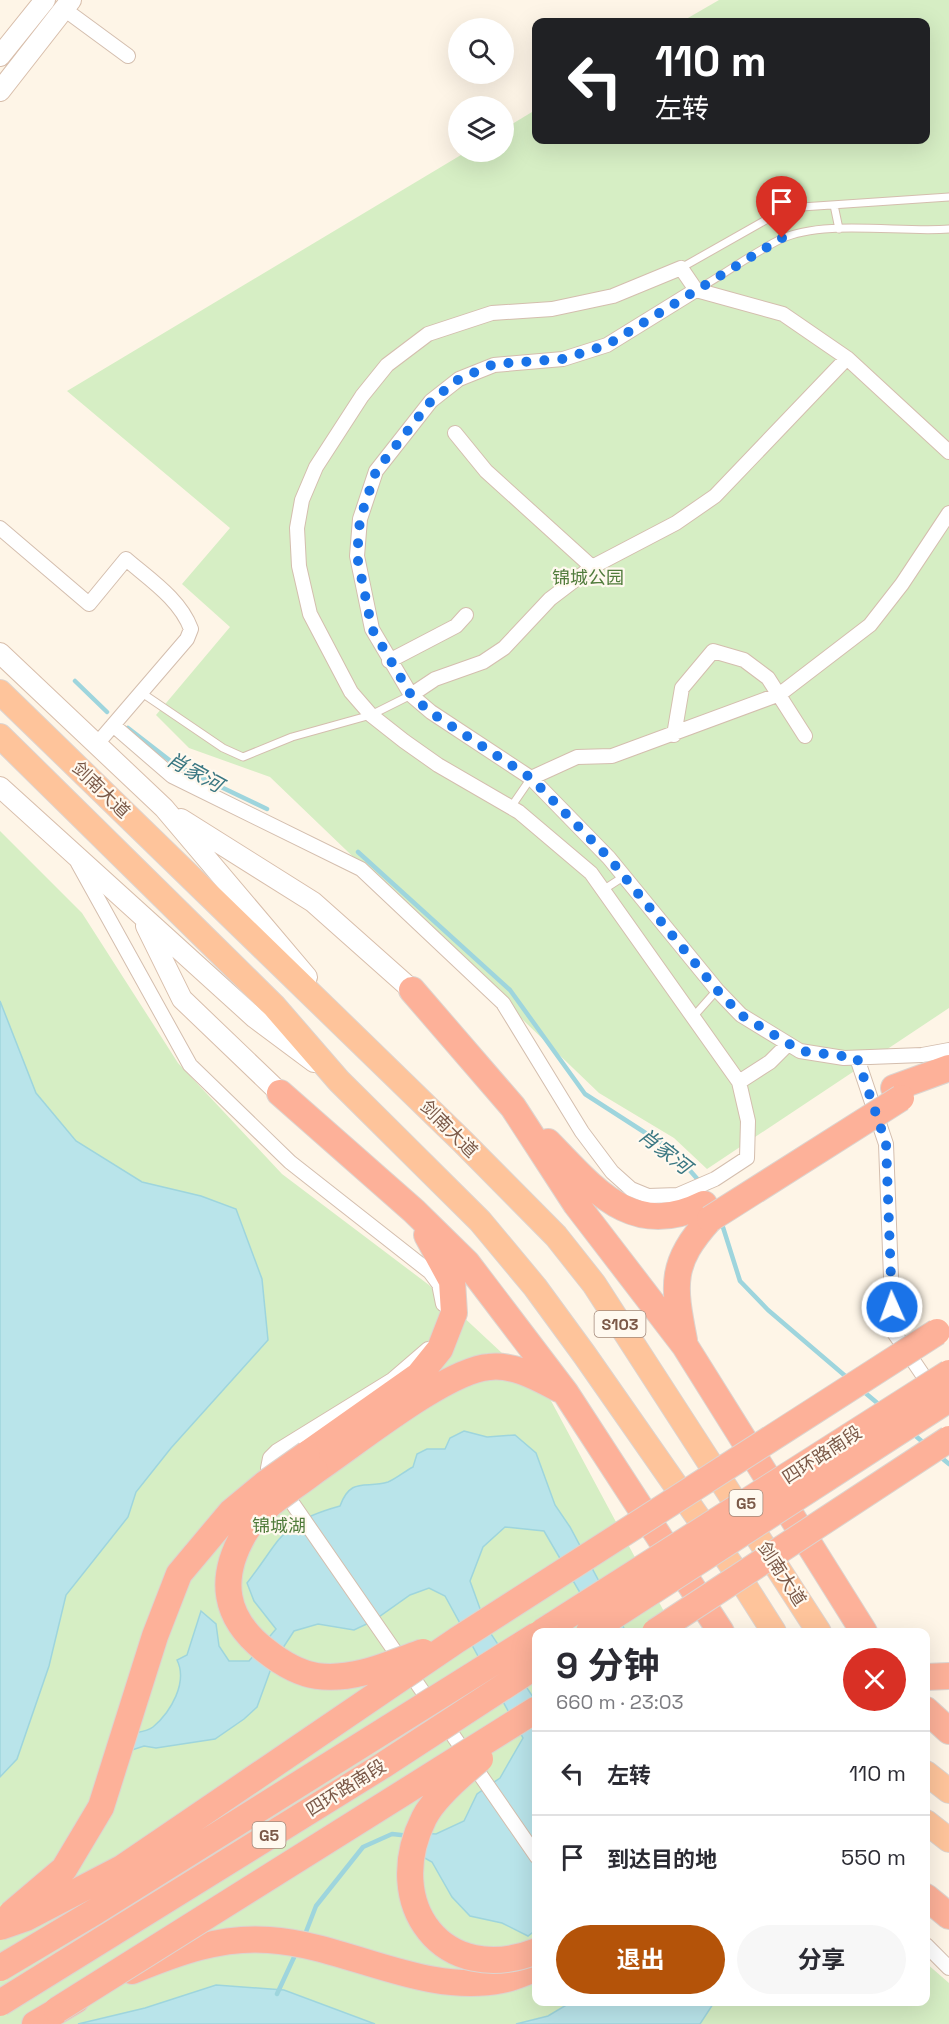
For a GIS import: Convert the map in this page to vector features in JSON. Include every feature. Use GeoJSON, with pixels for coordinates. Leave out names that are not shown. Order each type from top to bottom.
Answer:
{"type":"FeatureCollection","features":[{"type":"Feature","properties":{"kind":"highway","name":"剑南大道"},"geometry":{"type":"LineString","coordinates":[[0,692],[373,1054],[556,1236],[594,1284],[816,1628]]}},
{"type":"Feature","properties":{"kind":"highway","name":"剑南大道"},"geometry":{"type":"LineString","coordinates":[[0,736],[274,1006],[339,1081],[480,1221],[535,1287],[727,1559],[771,1628]]}},
{"type":"Feature","properties":{"kind":"highway"},"geometry":{"type":"LineString","coordinates":[[412,990],[513,1107],[589,1184],[616,1206],[657,1217],[689,1212],[705,1198],[898,1093],[949,1068]]}},
{"type":"Feature","properties":{"kind":"highway"},"geometry":{"type":"LineString","coordinates":[[898,1093],[921,1088],[949,1086]]}},
{"type":"Feature","properties":{"kind":"highway"},"geometry":{"type":"LineString","coordinates":[[280,1093],[414,1211],[467,1263],[565,1392],[718,1628]]}},
{"type":"Feature","properties":{"kind":"highway"},"geometry":{"type":"LineString","coordinates":[[513,1107],[576,1204],[685,1346],[861,1628]]}},
{"type":"Feature","properties":{"kind":"highway"},"geometry":{"type":"LineString","coordinates":[[685,1346],[675,1291],[681,1259],[693,1237],[705,1198]]}},
{"type":"Feature","properties":{"kind":"highway"},"geometry":{"type":"LineString","coordinates":[[414,1211],[452,1281],[454,1313],[441,1349],[419,1375],[311,1463],[261,1512],[244,1533],[230,1564],[228,1596],[237,1623],[284,1665],[318,1676],[364,1673],[457,1640]]}},
{"type":"Feature","properties":{"kind":"highway"},"geometry":{"type":"LineString","coordinates":[[0,1925],[26,1918],[122,1868],[457,1640],[945,1327]]}},
{"type":"Feature","properties":{"kind":"highway"},"geometry":{"type":"LineString","coordinates":[[0,1925],[64,1869],[101,1807],[155,1636],[179,1574],[231,1512],[446,1381],[489,1367],[528,1373],[565,1392]]}},
{"type":"Feature","properties":{"kind":"highway","name":"四环路南段"},"geometry":{"type":"LineString","coordinates":[[548,1628],[949,1373]]}},
{"type":"Feature","properties":{"kind":"highway","name":"四环路南段"},"geometry":{"type":"LineString","coordinates":[[595,1628],[949,1399]]}},
{"type":"Feature","properties":{"kind":"highway"},"geometry":{"type":"LineString","coordinates":[[661,1628],[949,1439]]}},
{"type":"Feature","properties":{"kind":"highway","name":"四环路南段"},"geometry":{"type":"LineString","coordinates":[[0,1968],[116,1899],[532,1638]]}},
{"type":"Feature","properties":{"kind":"highway","name":"四环路南段"},"geometry":{"type":"LineString","coordinates":[[0,2003],[382,1766],[532,1668]]}},
{"type":"Feature","properties":{"kind":"highway"},"geometry":{"type":"LineString","coordinates":[[930,1677],[949,1676]]}},
{"type":"Feature","properties":{"kind":"highway"},"geometry":{"type":"LineString","coordinates":[[34,2024],[532,1713]]}},
{"type":"Feature","properties":{"kind":"highway"},"geometry":{"type":"LineString","coordinates":[[532,1714],[459,1776],[424,1817],[414,1849],[409,1885],[421,1923],[444,1946],[477,1959],[522,1956],[532,1953]]}},
{"type":"Feature","properties":{"kind":"highway"},"geometry":{"type":"LineString","coordinates":[[930,1714],[949,1731]]}},
{"type":"Feature","properties":{"kind":"highway"},"geometry":{"type":"LineString","coordinates":[[930,1776],[949,1791]]}},
{"type":"Feature","properties":{"kind":"highway"},"geometry":{"type":"LineString","coordinates":[[930,1825],[949,1840]]}},
{"type":"Feature","properties":{"kind":"highway"},"geometry":{"type":"LineString","coordinates":[[930,1900],[949,1916]]}},
{"type":"Feature","properties":{"kind":"highway"},"geometry":{"type":"LineString","coordinates":[[57,2010],[133,1970],[178,1953],[238,1939],[300,1943],[417,1976],[458,1982],[502,1980],[532,1970]]}},
{"type":"Feature","properties":{"kind":"main road"},"geometry":{"type":"LineString","coordinates":[[0,56],[45,0]]}},
{"type":"Feature","properties":{"kind":"main road"},"geometry":{"type":"LineString","coordinates":[[0,91],[68,4]]}},
{"type":"Feature","properties":{"kind":"main road"},"geometry":{"type":"LineString","coordinates":[[0,653],[164,808],[373,1054]]}},
{"type":"Feature","properties":{"kind":"main road"},"geometry":{"type":"LineString","coordinates":[[0,787],[255,1018],[339,1081]]}},
{"type":"Feature","properties":{"kind":"main road"},"geometry":{"type":"LineString","coordinates":[[164,808],[313,902],[412,990]]}},
{"type":"Feature","properties":{"kind":"main road"},"geometry":{"type":"LineString","coordinates":[[141,915],[182,999],[280,1093]]}},
{"type":"Feature","properties":{"kind":"street"},"geometry":{"type":"LineString","coordinates":[[68,4],[128,56]]}},
{"type":"Feature","properties":{"kind":"street"},"geometry":{"type":"LineString","coordinates":[[113,725],[172,776],[361,869],[503,1003],[582,1132],[612,1173],[631,1189],[648,1196],[678,1195],[705,1198],[747,1158],[748,1121],[739,1082],[591,873],[511,807],[438,765],[371,715],[351,692],[310,614],[299,566],[297,528],[302,500],[316,467],[362,396],[387,365],[428,334],[492,313],[552,309],[613,296],[681,268],[696,290],[783,314],[848,358],[949,452]]}},
{"type":"Feature","properties":{"kind":"street"},"geometry":{"type":"LineString","coordinates":[[696,290],[607,345],[563,359],[494,364],[459,379],[431,401],[376,471],[360,519],[357,556],[372,629],[411,695],[430,712],[531,778],[609,858],[717,990],[741,1015],[787,1045],[801,1051],[857,1058],[922,1055],[949,1050]]}},
{"type":"Feature","properties":{"kind":"street"},"geometry":{"type":"LineString","coordinates":[[411,695],[435,679],[483,662],[504,648],[550,599],[592,567],[676,524],[715,496],[848,358]]}},
{"type":"Feature","properties":{"kind":"street"},"geometry":{"type":"LineString","coordinates":[[455,434],[486,471],[592,567]]}},
{"type":"Feature","properties":{"kind":"street"},"geometry":{"type":"LineString","coordinates":[[531,778],[577,757],[612,756],[780,694],[870,625],[902,584],[949,513]]}},
{"type":"Feature","properties":{"kind":"street"},"geometry":{"type":"LineString","coordinates":[[0,528],[89,604],[126,559],[167,595],[186,616],[191,629],[187,639],[96,745]]}},
{"type":"Feature","properties":{"kind":"street"},"geometry":{"type":"LineString","coordinates":[[389,661],[456,626],[466,615]]}},
{"type":"Feature","properties":{"kind":"street"},"geometry":{"type":"LineString","coordinates":[[674,735],[682,688],[714,651],[744,660],[768,678],[805,736]]}},
{"type":"Feature","properties":{"kind":"street"},"geometry":{"type":"LineString","coordinates":[[74,856],[190,1065],[290,1162],[405,1251],[430,1272],[439,1284],[444,1311],[440,1331],[430,1347],[392,1380],[277,1451],[270,1458],[268,1468],[532,1850]]}},
{"type":"Feature","properties":{"kind":"street"},"geometry":{"type":"LineString","coordinates":[[739,1082],[770,1062],[787,1045]]}},
{"type":"Feature","properties":{"kind":"street"},"geometry":{"type":"LineString","coordinates":[[857,1058],[886,1143],[893,1331],[949,1413]]}},
{"type":"Feature","properties":{"kind":"street"},"geometry":{"type":"LineString","coordinates":[[930,1949],[949,1968]]}},
{"type":"Feature","properties":{"kind":"lane"},"geometry":{"type":"LineString","coordinates":[[681,268],[787,208],[949,197]]}},
{"type":"Feature","properties":{"kind":"lane"},"geometry":{"type":"LineString","coordinates":[[834,205],[839,229]]}},
{"type":"Feature","properties":{"kind":"lane"},"geometry":{"type":"LineString","coordinates":[[696,290],[782,238],[820,230],[918,232],[949,229]]}},
{"type":"Feature","properties":{"kind":"lane"},"geometry":{"type":"LineString","coordinates":[[142,693],[191,728],[243,757],[292,737],[371,715],[411,695]]}},
{"type":"Feature","properties":{"kind":"lane"},"geometry":{"type":"LineString","coordinates":[[511,807],[531,778]]}},
{"type":"Feature","properties":{"kind":"lane"},"geometry":{"type":"LineString","coordinates":[[603,890],[623,876]]}},
{"type":"Feature","properties":{"kind":"lane"},"geometry":{"type":"LineString","coordinates":[[693,1017],[717,990]]}},
{"type":"Feature","properties":{"kind":"green space","name":"锦城公园"},"geometry":{"type":"Polygon","coordinates":[[[719,0],[949,0],[949,1008],[707,1169],[674,1138],[599,1093],[270,777],[189,748],[156,715],[230,627],[182,584],[230,528],[67,391],[449,162],[514,162],[514,123],[532,112],[532,144],[930,144],[930,18],[688,18],[719,0]]]}},
{"type":"Feature","properties":{"kind":"green space","name":"锦城湖"},"geometry":{"type":"Polygon","coordinates":[[[0,831],[82,913],[178,1063],[282,1174],[429,1285],[549,1397],[673,1628],[532,1628],[532,2006],[930,2006],[930,1966],[949,1983],[949,2024],[0,2024],[0,831]]]}},
{"type":"Feature","properties":{"kind":"water"},"geometry":{"type":"Polygon","coordinates":[[[0,1001],[36,1093],[76,1141],[142,1182],[201,1196],[236,1209],[262,1279],[268,1340],[171,1448],[136,1492],[128,1517],[66,1595],[49,1666],[17,1759],[0,1777],[0,1001]]]}},
{"type":"Feature","properties":{"kind":"water"},"geometry":{"type":"Polygon","coordinates":[[[464,1431],[487,1437],[515,1435],[536,1453],[555,1505],[570,1527],[624,1628],[601,1628],[544,1531],[505,1527],[483,1547],[470,1581],[487,1628],[532,1696],[532,1933],[528,1936],[502,1923],[470,1916],[452,1897],[432,1862],[414,1852],[409,1832],[436,1834],[464,1821],[477,1794],[500,1778],[523,1738],[445,1596],[429,1588],[410,1595],[373,1621],[354,1630],[318,1624],[294,1631],[273,1663],[257,1707],[215,1739],[156,1748],[144,1746],[123,1753],[135,1733],[153,1727],[160,1721],[176,1696],[180,1678],[177,1660],[187,1655],[201,1611],[216,1624],[219,1646],[229,1661],[249,1661],[276,1629],[254,1601],[247,1583],[284,1534],[305,1519],[340,1506],[344,1497],[354,1487],[380,1484],[394,1479],[413,1467],[417,1454],[427,1449],[445,1449],[450,1438],[464,1431]]]}},
{"type":"Feature","properties":{"kind":"water"},"geometry":{"type":"Polygon","coordinates":[[[216,1985],[284,1990],[375,2024],[78,2024],[145,2008],[216,1985]]]}},
{"type":"Feature","properties":{"kind":"water"},"geometry":{"type":"Polygon","coordinates":[[[565,2006],[712,2006],[700,2024],[516,2024],[548,2016],[565,2006]]]}},
{"type":"Feature","properties":{"kind":"waterway","name":"肖家河"},"geometry":{"type":"LineString","coordinates":[[75,681],[107,712]]}},
{"type":"Feature","properties":{"kind":"waterway","name":"肖家河"},"geometry":{"type":"LineString","coordinates":[[128,728],[177,766],[267,809]]}},
{"type":"Feature","properties":{"kind":"waterway","name":"肖家河"},"geometry":{"type":"LineString","coordinates":[[358,852],[510,990],[585,1094],[672,1150],[700,1182]]}},
{"type":"Feature","properties":{"kind":"waterway","name":"肖家河"},"geometry":{"type":"LineString","coordinates":[[721,1221],[740,1281],[768,1310],[850,1380]]}},
{"type":"Feature","properties":{"kind":"waterway","name":"肖家河"},"geometry":{"type":"LineString","coordinates":[[863,1391],[882,1407]]}},
{"type":"Feature","properties":{"kind":"waterway","name":"肖家河"},"geometry":{"type":"LineString","coordinates":[[911,1432],[925,1444]]}},
{"type":"Feature","properties":{"kind":"waterway","name":"肖家河"},"geometry":{"type":"LineString","coordinates":[[938,1455],[949,1464]]}},
{"type":"Feature","properties":{"kind":"waterway"},"geometry":{"type":"LineString","coordinates":[[304,1937],[316,1906],[363,1847],[392,1834],[410,1836]]}},
{"type":"Feature","properties":{"kind":"waterway"},"geometry":{"type":"LineString","coordinates":[[277,1994],[296,1953]]}},
{"type":"Feature","properties":{"kind":"route"},"geometry":{"type":"LineString","coordinates":[[782,238],[607,345],[563,359],[494,364],[459,379],[431,401],[376,471],[360,519],[357,556],[372,629],[399,679],[411,695],[430,712],[531,778],[609,858],[717,990],[741,1015],[787,1045],[801,1051],[857,1058],[886,1143],[892,1307]]}}]}
